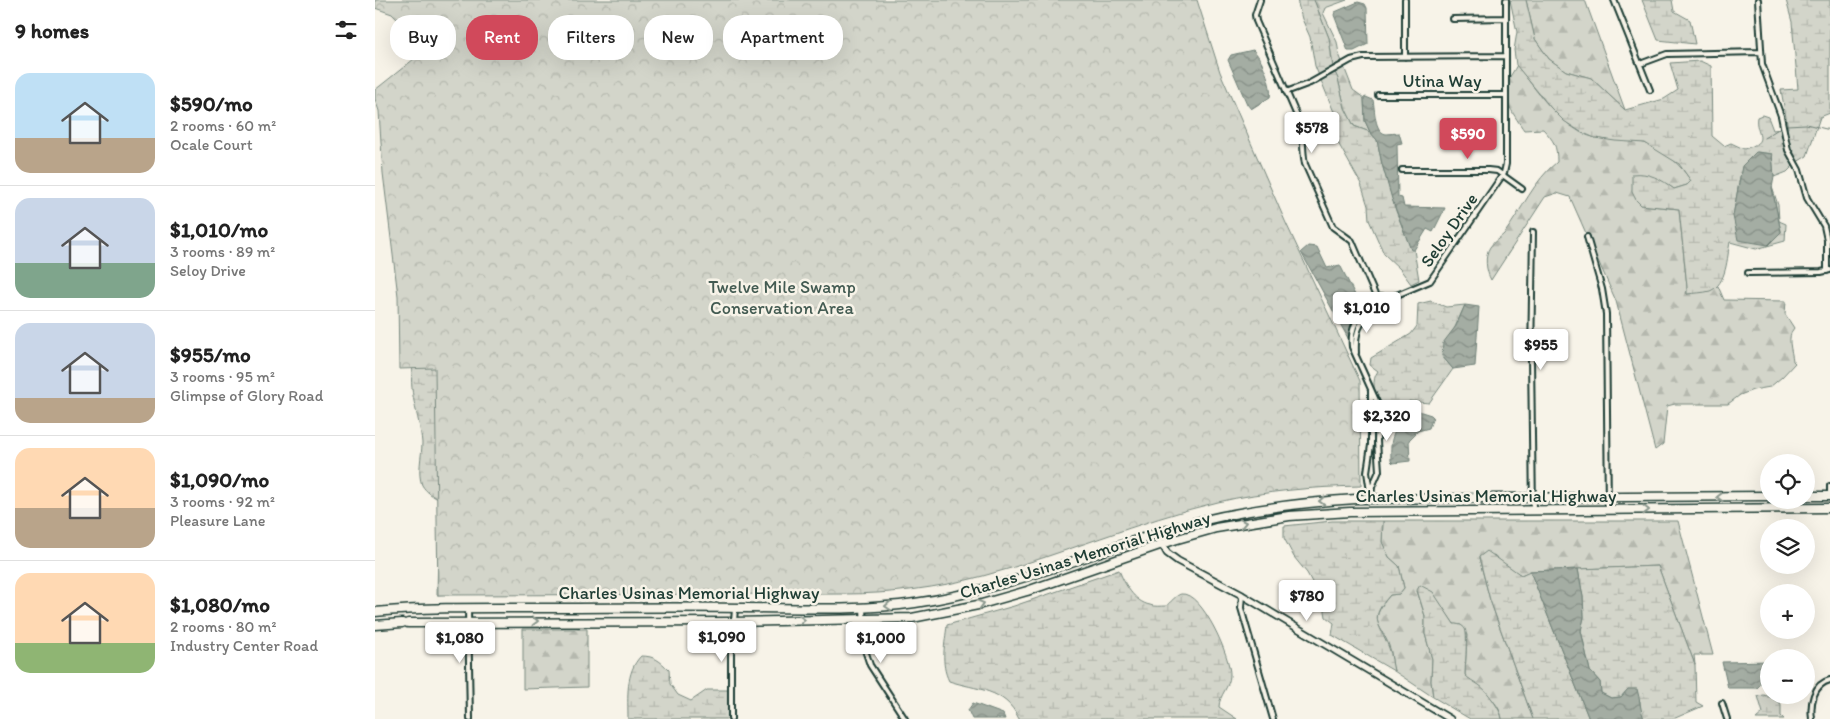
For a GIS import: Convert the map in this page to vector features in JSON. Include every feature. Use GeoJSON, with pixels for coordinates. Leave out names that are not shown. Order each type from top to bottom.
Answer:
{"type":"FeatureCollection","features":[{"type":"Feature","properties":{"kind":"highway","name":"Charles Usinas Memorial Highway"},"geometry":{"type":"LineString","coordinates":[[375,612],[468,608],[863,607],[913,603],[977,591],[1025,578],[1157,534],[1222,516],[1270,507],[1312,502],[1371,500],[1760,496]]}},
{"type":"Feature","properties":{"kind":"highway"},"geometry":{"type":"LineString","coordinates":[[1815,496],[1830,496]]}},
{"type":"Feature","properties":{"kind":"highway"},"geometry":{"type":"LineString","coordinates":[[1304,514],[1318,511],[1361,510],[1367,508],[1371,500]]}},
{"type":"Feature","properties":{"kind":"highway","name":"Charles Usinas Memorial Highway"},"geometry":{"type":"LineString","coordinates":[[375,625],[469,622],[734,622],[912,618],[978,606],[1162,544],[1216,528],[1304,514],[1830,508]]}},
{"type":"Feature","properties":{"kind":"main road"},"geometry":{"type":"LineString","coordinates":[[1157,534],[1167,553],[1178,561],[1242,595],[1450,719]]}},
{"type":"Feature","properties":{"kind":"street"},"geometry":{"type":"LineString","coordinates":[[1260,0],[1255,15],[1256,21],[1303,133],[1305,164],[1333,227],[1352,241],[1376,297],[1381,297],[1385,300]]}},
{"type":"Feature","properties":{"kind":"street"},"geometry":{"type":"LineString","coordinates":[[1405,0],[1405,57]]}},
{"type":"Feature","properties":{"kind":"street","name":"Seloy Drive"},"geometry":{"type":"LineString","coordinates":[[1356,355],[1355,345],[1359,325],[1367,315],[1375,310],[1380,312],[1384,310],[1387,305],[1385,300],[1430,282],[1503,175],[1506,164],[1506,0]]}},
{"type":"Feature","properties":{"kind":"street"},"geometry":{"type":"LineString","coordinates":[[1614,0],[1650,90]]}},
{"type":"Feature","properties":{"kind":"street"},"geometry":{"type":"LineString","coordinates":[[1748,273],[1821,272],[1829,270],[1824,226],[1807,198],[1799,170],[1788,150],[1775,95],[1762,64],[1758,0]]}},
{"type":"Feature","properties":{"kind":"street"},"geometry":{"type":"LineString","coordinates":[[1453,19],[1506,18]]}},
{"type":"Feature","properties":{"kind":"street"},"geometry":{"type":"LineString","coordinates":[[1640,64],[1667,54],[1760,52]]}},
{"type":"Feature","properties":{"kind":"street"},"geometry":{"type":"LineString","coordinates":[[1287,92],[1351,60],[1363,57],[1505,56]]}},
{"type":"Feature","properties":{"kind":"street","name":"Utina Way"},"geometry":{"type":"LineString","coordinates":[[1378,95],[1505,94]]}},
{"type":"Feature","properties":{"kind":"street"},"geometry":{"type":"LineString","coordinates":[[1402,170],[1488,170],[1503,175],[1522,189]]}},
{"type":"Feature","properties":{"kind":"street"},"geometry":{"type":"LineString","coordinates":[[1533,232],[1531,358],[1533,511]]}},
{"type":"Feature","properties":{"kind":"street"},"geometry":{"type":"LineString","coordinates":[[1587,237],[1602,289],[1606,314],[1608,510]]}},
{"type":"Feature","properties":{"kind":"street","name":"Seloy Drive"},"geometry":{"type":"LineString","coordinates":[[1371,500],[1372,487],[1379,471],[1377,441],[1379,413],[1377,401],[1352,347],[1351,332],[1358,317],[1376,297]]}},
{"type":"Feature","properties":{"kind":"street"},"geometry":{"type":"LineString","coordinates":[[1371,304],[1375,310]]}},
{"type":"Feature","properties":{"kind":"street","name":"Seloy Drive"},"geometry":{"type":"LineString","coordinates":[[1371,388],[1371,445],[1367,472],[1371,500]]}},
{"type":"Feature","properties":{"kind":"street"},"geometry":{"type":"LineString","coordinates":[[1368,463],[1379,465]]}},
{"type":"Feature","properties":{"kind":"street"},"geometry":{"type":"LineString","coordinates":[[1830,486],[1830,496]]}},
{"type":"Feature","properties":{"kind":"street"},"geometry":{"type":"LineString","coordinates":[[1242,595],[1241,608],[1273,719]]}},
{"type":"Feature","properties":{"kind":"street"},"geometry":{"type":"LineString","coordinates":[[863,607],[865,650],[870,665],[905,719]]}},
{"type":"Feature","properties":{"kind":"street"},"geometry":{"type":"LineString","coordinates":[[468,608],[470,719]]}},
{"type":"Feature","properties":{"kind":"street"},"geometry":{"type":"LineString","coordinates":[[731,719],[731,627],[734,622],[735,608]]}},
{"type":"Feature","properties":{"kind":"street"},"geometry":{"type":"LineString","coordinates":[[1812,719],[1811,706],[1813,699],[1819,687],[1830,680]]}},
{"type":"Feature","properties":{"kind":"street"},"geometry":{"type":"LineString","coordinates":[[1722,703],[1727,719]]}},
{"type":"Feature","properties":{"kind":"green space","name":"Twelve Mile Swamp Conservation Area"},"geometry":{"type":"Polygon","coordinates":[[[375,0],[1197,0],[1220,72],[1285,221],[1360,381],[1361,486],[1289,490],[1218,502],[1159,519],[1012,568],[931,587],[879,593],[844,594],[438,595],[435,368],[399,369],[398,296],[383,173],[379,111],[375,99],[375,90],[413,60],[456,60],[456,15],[393,15],[375,8],[375,0]]]}},
{"type":"Feature","properties":{"kind":"green space"},"geometry":{"type":"Polygon","coordinates":[[[1297,0],[1314,0],[1329,38],[1333,68],[1338,79],[1345,108],[1354,126],[1370,132],[1377,140],[1396,211],[1411,249],[1414,250],[1419,280],[1411,284],[1400,269],[1384,254],[1369,220],[1368,206],[1361,184],[1337,141],[1334,112],[1315,66],[1310,37],[1302,19],[1297,0]]]}},
{"type":"Feature","properties":{"kind":"green space"},"geometry":{"type":"Polygon","coordinates":[[[1314,0],[1347,0],[1325,8],[1323,13],[1337,42],[1339,54],[1353,90],[1364,98],[1365,121],[1370,132],[1354,126],[1345,108],[1338,79],[1333,68],[1329,38],[1314,0]]]}},
{"type":"Feature","properties":{"kind":"green space"},"geometry":{"type":"Polygon","coordinates":[[[1510,0],[1526,0],[1535,39],[1549,59],[1566,71],[1591,78],[1625,110],[1664,99],[1678,90],[1670,63],[1700,61],[1711,66],[1712,136],[1724,146],[1731,143],[1744,149],[1760,140],[1757,117],[1762,115],[1768,117],[1773,130],[1788,128],[1781,90],[1798,89],[1792,22],[1786,0],[1830,0],[1830,113],[1820,117],[1807,156],[1797,162],[1787,172],[1774,177],[1772,154],[1757,152],[1742,167],[1733,216],[1781,232],[1772,187],[1778,205],[1779,221],[1786,224],[1785,241],[1756,249],[1730,242],[1725,270],[1716,288],[1701,293],[1687,294],[1679,209],[1641,205],[1632,192],[1632,174],[1644,174],[1655,177],[1674,189],[1687,185],[1691,181],[1679,164],[1645,143],[1595,138],[1564,121],[1551,108],[1516,65],[1514,50],[1517,32],[1510,0]]]}},
{"type":"Feature","properties":{"kind":"green space"},"geometry":{"type":"Polygon","coordinates":[[[1526,0],[1585,0],[1625,110],[1591,78],[1566,71],[1549,59],[1535,39],[1526,0]]]}},
{"type":"Feature","properties":{"kind":"green space"},"geometry":{"type":"Polygon","coordinates":[[[1642,0],[1672,0],[1674,11],[1690,20],[1695,44],[1658,40],[1642,0]]]}},
{"type":"Feature","properties":{"kind":"green space"},"geometry":{"type":"Polygon","coordinates":[[[1517,65],[1553,111],[1580,132],[1597,138],[1636,141],[1651,145],[1677,163],[1687,175],[1691,181],[1687,185],[1674,189],[1667,184],[1636,200],[1641,205],[1679,209],[1687,294],[1718,286],[1724,300],[1786,301],[1785,314],[1794,328],[1790,335],[1790,344],[1795,363],[1770,387],[1740,395],[1728,404],[1675,404],[1667,406],[1663,444],[1655,450],[1616,301],[1570,197],[1557,193],[1545,197],[1491,280],[1486,264],[1490,247],[1504,234],[1535,186],[1557,162],[1555,147],[1547,133],[1543,129],[1524,130],[1510,108],[1506,89],[1508,81],[1517,65]]]}},
{"type":"Feature","properties":{"kind":"green space"},"geometry":{"type":"Polygon","coordinates":[[[1431,301],[1446,307],[1465,305],[1442,356],[1453,369],[1429,403],[1409,401],[1395,419],[1387,424],[1379,414],[1380,403],[1376,395],[1374,383],[1378,371],[1370,365],[1371,358],[1411,334],[1417,326],[1418,304],[1431,301]]]}},
{"type":"Feature","properties":{"kind":"green space"},"geometry":{"type":"Polygon","coordinates":[[[414,362],[437,366],[465,593],[437,595],[439,500],[425,490],[421,480],[421,433],[412,393],[414,362]]]}},
{"type":"Feature","properties":{"kind":"green space"},"geometry":{"type":"Polygon","coordinates":[[[1332,521],[1383,521],[1382,542],[1389,557],[1399,566],[1404,588],[1399,594],[1390,595],[1383,603],[1377,616],[1377,621],[1390,651],[1394,671],[1332,635],[1334,623],[1326,617],[1324,605],[1328,595],[1313,584],[1294,557],[1284,538],[1284,526],[1332,521]]]}},
{"type":"Feature","properties":{"kind":"green space"},"geometry":{"type":"Polygon","coordinates":[[[1383,521],[1678,521],[1713,655],[1694,655],[1695,665],[1658,566],[1531,571],[1521,575],[1506,566],[1494,555],[1479,558],[1490,600],[1533,719],[1502,719],[1493,700],[1465,675],[1467,635],[1461,625],[1454,624],[1432,592],[1417,591],[1425,616],[1425,634],[1432,659],[1431,681],[1433,697],[1394,671],[1388,642],[1378,624],[1378,612],[1390,595],[1399,594],[1404,588],[1399,566],[1389,557],[1382,542],[1383,521]]]}},
{"type":"Feature","properties":{"kind":"green space"},"geometry":{"type":"Polygon","coordinates":[[[1487,551],[1521,575],[1530,571],[1589,719],[1533,719],[1490,600],[1479,557],[1487,551]]]}},
{"type":"Feature","properties":{"kind":"green space"},"geometry":{"type":"Polygon","coordinates":[[[1658,566],[1695,665],[1696,702],[1703,706],[1673,719],[1644,719],[1640,711],[1640,701],[1628,689],[1621,697],[1611,698],[1601,693],[1600,682],[1590,671],[1581,630],[1584,617],[1578,569],[1658,566]]]}},
{"type":"Feature","properties":{"kind":"green space"},"geometry":{"type":"Polygon","coordinates":[[[1119,570],[1130,591],[1144,603],[1153,606],[1166,606],[1181,594],[1189,596],[1198,603],[1214,627],[1229,667],[1230,679],[1219,707],[1237,719],[1019,719],[1006,701],[998,696],[949,681],[944,660],[947,625],[1014,606],[1119,570]]]}},
{"type":"Feature","properties":{"kind":"green space"},"geometry":{"type":"Polygon","coordinates":[[[1420,585],[1433,592],[1454,624],[1460,625],[1465,629],[1465,675],[1482,687],[1496,705],[1502,719],[1470,719],[1433,697],[1431,681],[1432,659],[1425,634],[1425,616],[1417,590],[1420,585]]]}},
{"type":"Feature","properties":{"kind":"green space"},"geometry":{"type":"Polygon","coordinates":[[[523,629],[587,629],[587,687],[523,689],[523,629]]]}},
{"type":"Feature","properties":{"kind":"green space"},"geometry":{"type":"Polygon","coordinates":[[[641,656],[654,658],[663,664],[669,670],[670,684],[678,695],[691,701],[707,690],[730,690],[730,719],[628,719],[628,686],[632,670],[641,656]]]}},
{"type":"Feature","properties":{"kind":"green space"},"geometry":{"type":"Polygon","coordinates":[[[1760,704],[1781,704],[1781,716],[1784,719],[1756,719],[1763,713],[1760,704]]]}},
{"type":"Feature","properties":{"kind":"water"},"geometry":{"type":"Polygon","coordinates":[[[1358,2],[1365,4],[1367,8],[1368,44],[1354,51],[1348,51],[1334,15],[1335,12],[1358,2]]]}},
{"type":"Feature","properties":{"kind":"water"},"geometry":{"type":"Polygon","coordinates":[[[1253,50],[1266,72],[1270,86],[1270,97],[1251,109],[1228,60],[1231,55],[1253,50]]]}},
{"type":"Feature","properties":{"kind":"water"},"geometry":{"type":"Polygon","coordinates":[[[1364,98],[1373,100],[1379,129],[1386,134],[1399,133],[1402,143],[1397,144],[1398,197],[1402,198],[1404,207],[1445,208],[1433,232],[1427,229],[1414,250],[1411,250],[1392,199],[1377,140],[1370,132],[1365,121],[1364,98]]]}},
{"type":"Feature","properties":{"kind":"water"},"geometry":{"type":"Polygon","coordinates":[[[1756,152],[1772,154],[1774,177],[1772,188],[1781,232],[1768,245],[1738,240],[1733,216],[1742,166],[1756,152]]]}},
{"type":"Feature","properties":{"kind":"water"},"geometry":{"type":"Polygon","coordinates":[[[1308,246],[1317,247],[1327,268],[1340,265],[1355,295],[1348,311],[1353,320],[1349,340],[1301,252],[1308,246]]]}},
{"type":"Feature","properties":{"kind":"water"},"geometry":{"type":"Polygon","coordinates":[[[1465,305],[1479,307],[1475,366],[1453,369],[1442,356],[1443,343],[1456,326],[1465,305]]]}},
{"type":"Feature","properties":{"kind":"water"},"geometry":{"type":"Polygon","coordinates":[[[1412,409],[1433,417],[1429,428],[1418,431],[1409,440],[1410,461],[1393,463],[1391,461],[1391,442],[1393,436],[1396,429],[1406,418],[1408,411],[1412,409]]]}},
{"type":"Feature","properties":{"kind":"water"},"geometry":{"type":"Polygon","coordinates":[[[1578,569],[1584,617],[1581,631],[1590,671],[1600,682],[1601,693],[1611,698],[1621,697],[1628,689],[1637,689],[1644,719],[1589,719],[1530,571],[1578,569]]]}},
{"type":"Feature","properties":{"kind":"water"},"geometry":{"type":"Polygon","coordinates":[[[1760,661],[1760,685],[1757,688],[1728,688],[1722,662],[1760,661]]]}},
{"type":"Feature","properties":{"kind":"water"},"geometry":{"type":"Polygon","coordinates":[[[973,703],[1003,714],[1005,719],[972,719],[968,710],[973,703]]]}},
{"type":"Feature","properties":{"kind":"waterway"},"geometry":{"type":"LineString","coordinates":[[1787,125],[1806,124],[1830,130]]}},
{"type":"Feature","properties":{"kind":"waterway"},"geometry":{"type":"LineString","coordinates":[[1764,138],[1780,128]]}}]}
